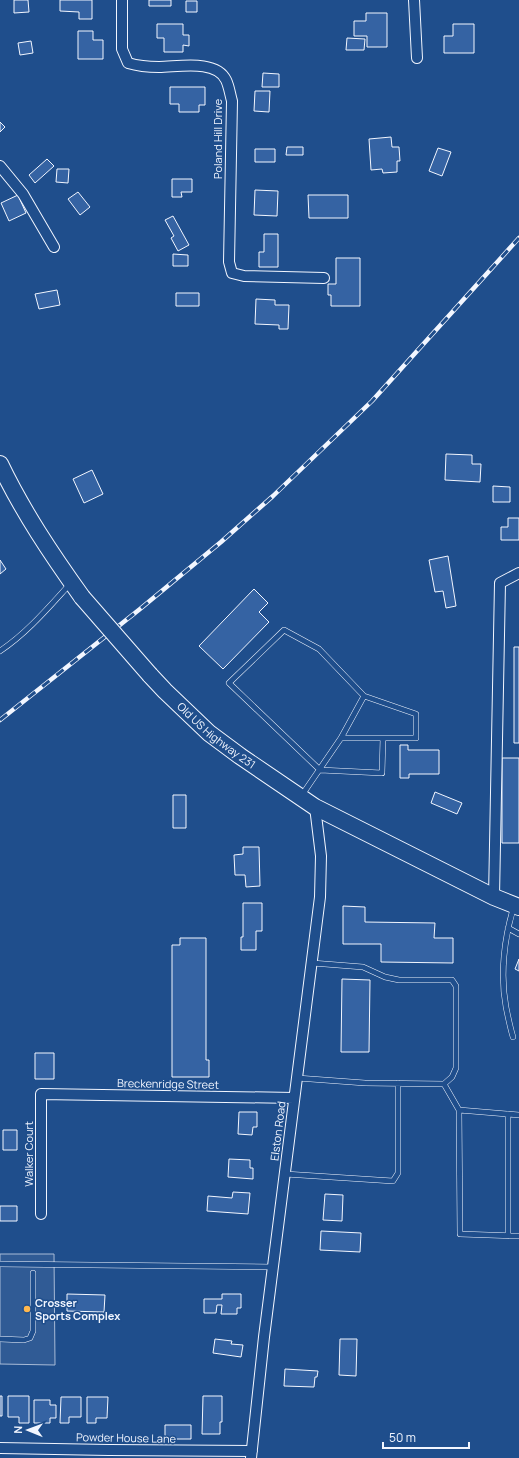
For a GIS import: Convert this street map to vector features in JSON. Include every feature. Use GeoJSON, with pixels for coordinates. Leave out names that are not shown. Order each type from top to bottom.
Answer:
{"type":"FeatureCollection","features":[{"type":"Feature","properties":{"kind":"main road","name":"Old US Highway 231"},"geometry":{"type":"LineString","coordinates":[[0,464],[24,509],[48,549],[82,597],[164,691],[209,733],[315,807],[494,897],[516,906]]}},
{"type":"Feature","properties":{"kind":"street","name":"Poland Hill Drive"},"geometry":{"type":"LineString","coordinates":[[122,0],[122,49],[128,63],[138,66],[158,67],[198,65],[218,70],[226,80],[232,101],[229,262],[232,273],[244,276],[324,278]]}},
{"type":"Feature","properties":{"kind":"street"},"geometry":{"type":"LineString","coordinates":[[414,0],[417,58]]}},
{"type":"Feature","properties":{"kind":"street"},"geometry":{"type":"LineString","coordinates":[[0,166],[23,194],[54,247]]}},
{"type":"Feature","properties":{"kind":"street"},"geometry":{"type":"LineString","coordinates":[[494,897],[500,583],[519,573]]}},
{"type":"Feature","properties":{"kind":"street","name":"Elston Road"},"geometry":{"type":"LineString","coordinates":[[251,1454],[321,881],[321,856],[315,807]]}},
{"type":"Feature","properties":{"kind":"street","name":"Breckenridge Street"},"geometry":{"type":"LineString","coordinates":[[41,1094],[294,1098]]}},
{"type":"Feature","properties":{"kind":"street","name":"Walker Court"},"geometry":{"type":"LineString","coordinates":[[41,1094],[41,1214]]}},
{"type":"Feature","properties":{"kind":"street","name":"Powder House Lane"},"geometry":{"type":"LineString","coordinates":[[0,1448],[109,1454],[251,1454]]}},
{"type":"Feature","properties":{"kind":"lane"},"geometry":{"type":"LineString","coordinates":[[0,651],[36,621],[72,582]]}},
{"type":"Feature","properties":{"kind":"lane"},"geometry":{"type":"LineString","coordinates":[[341,738],[383,738],[416,738],[416,714],[364,696],[319,649],[284,630],[229,683],[320,770],[382,773],[383,738]]}},
{"type":"Feature","properties":{"kind":"lane"},"geometry":{"type":"LineString","coordinates":[[300,797],[341,738],[364,696]]}},
{"type":"Feature","properties":{"kind":"lane"},"geometry":{"type":"LineString","coordinates":[[513,1038],[506,1006],[504,987],[504,957],[508,928],[516,906]]}},
{"type":"Feature","properties":{"kind":"lane"},"geometry":{"type":"LineString","coordinates":[[508,928],[519,934]]}},
{"type":"Feature","properties":{"kind":"lane"},"geometry":{"type":"LineString","coordinates":[[297,1078],[365,1083],[444,1084],[452,1077],[456,1068],[456,986],[452,980],[400,980],[385,977],[363,967],[312,963]]}},
{"type":"Feature","properties":{"kind":"lane"},"geometry":{"type":"LineString","coordinates":[[285,1174],[393,1181],[398,1173],[398,1083]]}},
{"type":"Feature","properties":{"kind":"lane"},"geometry":{"type":"LineString","coordinates":[[444,1084],[459,1110],[460,1234],[519,1236]]}},
{"type":"Feature","properties":{"kind":"lane"},"geometry":{"type":"LineString","coordinates":[[459,1110],[519,1115]]}},
{"type":"Feature","properties":{"kind":"lane"},"geometry":{"type":"LineString","coordinates":[[508,1114],[508,1236]]}},
{"type":"Feature","properties":{"kind":"lane"},"geometry":{"type":"LineString","coordinates":[[0,1264],[273,1267]]}},
{"type":"Feature","properties":{"kind":"lane"},"geometry":{"type":"LineString","coordinates":[[0,1339],[24,1340],[30,1338],[33,1331],[33,1273]]}},
{"type":"Feature","properties":{"kind":"shaded area","name":"Crosser Sports Complex"},"geometry":{"type":"Polygon","coordinates":[[[0,1254],[54,1254],[55,1365],[0,1364],[0,1254]]]}},
{"type":"Feature","properties":{"kind":"building"},"geometry":{"type":"Polygon","coordinates":[[[14,0],[28,0],[29,12],[14,13],[14,0]]]}},
{"type":"Feature","properties":{"kind":"building"},"geometry":{"type":"Polygon","coordinates":[[[60,0],[92,0],[92,19],[79,19],[79,12],[60,11],[60,0]]]}},
{"type":"Feature","properties":{"kind":"building"},"geometry":{"type":"Polygon","coordinates":[[[149,0],[171,0],[171,6],[149,6],[149,0]]]}},
{"type":"Feature","properties":{"kind":"building"},"geometry":{"type":"Polygon","coordinates":[[[186,1],[197,1],[197,12],[186,12],[186,1]]]}},
{"type":"Feature","properties":{"kind":"building"},"geometry":{"type":"Polygon","coordinates":[[[366,13],[387,13],[387,47],[367,47],[367,36],[354,36],[354,21],[366,21],[366,13]]]}},
{"type":"Feature","properties":{"kind":"building"},"geometry":{"type":"Polygon","coordinates":[[[157,24],[183,24],[183,35],[189,35],[189,46],[183,45],[183,52],[164,52],[164,38],[157,38],[157,24]]]}},
{"type":"Feature","properties":{"kind":"building"},"geometry":{"type":"Polygon","coordinates":[[[453,24],[474,24],[474,53],[444,53],[444,36],[453,36],[453,24]]]}},
{"type":"Feature","properties":{"kind":"building"},"geometry":{"type":"Polygon","coordinates":[[[78,31],[93,31],[93,40],[103,40],[103,59],[78,59],[78,31]]]}},
{"type":"Feature","properties":{"kind":"building"},"geometry":{"type":"Polygon","coordinates":[[[347,38],[365,39],[364,50],[346,50],[347,38]]]}},
{"type":"Feature","properties":{"kind":"building"},"geometry":{"type":"Polygon","coordinates":[[[31,41],[33,53],[20,55],[18,43],[31,41]]]}},
{"type":"Feature","properties":{"kind":"building"},"geometry":{"type":"Polygon","coordinates":[[[263,73],[279,74],[279,87],[262,87],[263,73]]]}},
{"type":"Feature","properties":{"kind":"building"},"geometry":{"type":"Polygon","coordinates":[[[170,87],[205,87],[205,105],[199,105],[199,112],[179,112],[179,104],[170,104],[170,87]]]}},
{"type":"Feature","properties":{"kind":"building"},"geometry":{"type":"Polygon","coordinates":[[[255,91],[270,91],[269,112],[254,111],[255,91]]]}},
{"type":"Feature","properties":{"kind":"building"},"geometry":{"type":"Polygon","coordinates":[[[0,122],[5,127],[0,132],[0,122]]]}},
{"type":"Feature","properties":{"kind":"building"},"geometry":{"type":"Polygon","coordinates":[[[391,137],[392,147],[399,147],[400,161],[397,161],[397,172],[383,173],[382,169],[371,170],[369,139],[391,137]]]}},
{"type":"Feature","properties":{"kind":"building"},"geometry":{"type":"Polygon","coordinates":[[[287,147],[303,147],[303,155],[286,155],[287,147]]]}},
{"type":"Feature","properties":{"kind":"building"},"geometry":{"type":"Polygon","coordinates":[[[438,148],[451,152],[442,176],[429,171],[438,148]]]}},
{"type":"Feature","properties":{"kind":"building"},"geometry":{"type":"Polygon","coordinates":[[[255,149],[275,149],[275,162],[255,162],[255,149]]]}},
{"type":"Feature","properties":{"kind":"building"},"geometry":{"type":"Polygon","coordinates":[[[47,159],[54,166],[35,183],[29,175],[47,159]]]}},
{"type":"Feature","properties":{"kind":"building"},"geometry":{"type":"Polygon","coordinates":[[[57,169],[69,169],[68,183],[56,182],[57,169]]]}},
{"type":"Feature","properties":{"kind":"building"},"geometry":{"type":"Polygon","coordinates":[[[172,179],[192,179],[192,192],[181,192],[182,197],[172,197],[172,179]]]}},
{"type":"Feature","properties":{"kind":"building"},"geometry":{"type":"Polygon","coordinates":[[[255,190],[278,191],[277,216],[254,215],[255,190]]]}},
{"type":"Feature","properties":{"kind":"building"},"geometry":{"type":"Polygon","coordinates":[[[78,192],[90,207],[80,215],[68,199],[78,192]]]}},
{"type":"Feature","properties":{"kind":"building"},"geometry":{"type":"Polygon","coordinates":[[[18,195],[26,213],[9,221],[1,203],[18,195]]]}},
{"type":"Feature","properties":{"kind":"building"},"geometry":{"type":"Polygon","coordinates":[[[308,195],[348,195],[348,218],[309,218],[308,195]]]}},
{"type":"Feature","properties":{"kind":"building"},"geometry":{"type":"Polygon","coordinates":[[[173,216],[189,245],[178,251],[171,238],[174,236],[165,220],[173,216]]]}},
{"type":"Feature","properties":{"kind":"building"},"geometry":{"type":"Polygon","coordinates":[[[264,234],[278,234],[278,267],[259,267],[259,252],[264,252],[264,234]]]}},
{"type":"Feature","properties":{"kind":"building"},"geometry":{"type":"Polygon","coordinates":[[[173,254],[188,255],[188,266],[173,266],[173,254]]]}},
{"type":"Feature","properties":{"kind":"building"},"geometry":{"type":"Polygon","coordinates":[[[336,258],[360,258],[360,306],[331,306],[331,295],[328,295],[328,284],[336,284],[336,258]]]}},
{"type":"Feature","properties":{"kind":"building"},"geometry":{"type":"Polygon","coordinates":[[[57,290],[60,305],[39,309],[35,294],[57,290]]]}},
{"type":"Feature","properties":{"kind":"building"},"geometry":{"type":"Polygon","coordinates":[[[176,293],[199,293],[199,306],[176,306],[176,293]]]}},
{"type":"Feature","properties":{"kind":"building"},"geometry":{"type":"Polygon","coordinates":[[[256,299],[275,300],[275,305],[289,305],[288,329],[279,329],[279,325],[255,324],[256,299]]]}},
{"type":"Feature","properties":{"kind":"building"},"geometry":{"type":"Polygon","coordinates":[[[446,454],[472,455],[472,464],[481,464],[480,482],[445,480],[446,454]]]}},
{"type":"Feature","properties":{"kind":"building"},"geometry":{"type":"Polygon","coordinates":[[[92,470],[103,494],[84,503],[73,479],[92,470]]]}},
{"type":"Feature","properties":{"kind":"building"},"geometry":{"type":"Polygon","coordinates":[[[493,486],[510,487],[510,502],[493,502],[493,486]]]}},
{"type":"Feature","properties":{"kind":"building"},"geometry":{"type":"Polygon","coordinates":[[[508,518],[519,518],[519,540],[501,540],[501,527],[508,527],[508,518]]]}},
{"type":"Feature","properties":{"kind":"building"},"geometry":{"type":"Polygon","coordinates":[[[448,556],[456,606],[446,608],[443,591],[435,592],[429,560],[448,556]]]}},
{"type":"Feature","properties":{"kind":"building"},"geometry":{"type":"Polygon","coordinates":[[[0,560],[6,569],[0,574],[0,560]]]}},
{"type":"Feature","properties":{"kind":"building"},"geometry":{"type":"Polygon","coordinates":[[[254,589],[268,603],[259,612],[269,622],[223,669],[199,646],[254,589]]]}},
{"type":"Feature","properties":{"kind":"building"},"geometry":{"type":"Polygon","coordinates":[[[514,647],[519,647],[519,743],[514,743],[514,647]]]}},
{"type":"Feature","properties":{"kind":"building"},"geometry":{"type":"Polygon","coordinates":[[[400,745],[408,745],[408,750],[439,750],[439,774],[409,774],[409,778],[400,778],[400,745]]]}},
{"type":"Feature","properties":{"kind":"building"},"geometry":{"type":"Polygon","coordinates":[[[502,758],[519,758],[519,843],[502,843],[502,758]]]}},
{"type":"Feature","properties":{"kind":"building"},"geometry":{"type":"Polygon","coordinates":[[[435,792],[462,803],[457,814],[431,803],[435,792]]]}},
{"type":"Feature","properties":{"kind":"building"},"geometry":{"type":"Polygon","coordinates":[[[173,795],[186,795],[186,828],[173,828],[173,795]]]}},
{"type":"Feature","properties":{"kind":"building"},"geometry":{"type":"Polygon","coordinates":[[[243,847],[259,847],[260,886],[246,887],[245,875],[235,875],[234,855],[243,854],[243,847]]]}},
{"type":"Feature","properties":{"kind":"building"},"geometry":{"type":"Polygon","coordinates":[[[243,903],[262,903],[262,931],[256,931],[256,950],[241,950],[241,937],[243,937],[243,903]]]}},
{"type":"Feature","properties":{"kind":"building"},"geometry":{"type":"Polygon","coordinates":[[[343,906],[365,907],[365,922],[435,923],[434,938],[453,938],[453,963],[381,962],[381,944],[343,944],[343,906]]]}},
{"type":"Feature","properties":{"kind":"building"},"geometry":{"type":"Polygon","coordinates":[[[180,938],[206,938],[206,1060],[209,1060],[209,1077],[172,1077],[172,945],[180,945],[180,938]]]}},
{"type":"Feature","properties":{"kind":"building"},"geometry":{"type":"Polygon","coordinates":[[[519,959],[519,971],[515,969],[519,959]]]}},
{"type":"Feature","properties":{"kind":"building"},"geometry":{"type":"Polygon","coordinates":[[[342,979],[370,980],[369,1052],[341,1052],[342,979]]]}},
{"type":"Feature","properties":{"kind":"building"},"geometry":{"type":"Polygon","coordinates":[[[35,1053],[54,1053],[54,1079],[35,1079],[35,1053]]]}},
{"type":"Feature","properties":{"kind":"building"},"geometry":{"type":"Polygon","coordinates":[[[239,1112],[257,1112],[257,1127],[253,1127],[252,1135],[238,1134],[239,1112]]]}},
{"type":"Feature","properties":{"kind":"building"},"geometry":{"type":"Polygon","coordinates":[[[3,1130],[17,1130],[17,1150],[3,1150],[3,1130]]]}},
{"type":"Feature","properties":{"kind":"building"},"geometry":{"type":"Polygon","coordinates":[[[229,1159],[250,1160],[250,1168],[253,1168],[253,1179],[228,1177],[229,1159]]]}},
{"type":"Feature","properties":{"kind":"building"},"geometry":{"type":"Polygon","coordinates":[[[233,1192],[250,1193],[248,1214],[207,1211],[208,1196],[232,1198],[233,1192]]]}},
{"type":"Feature","properties":{"kind":"building"},"geometry":{"type":"Polygon","coordinates":[[[325,1194],[343,1195],[342,1221],[323,1220],[325,1194]]]}},
{"type":"Feature","properties":{"kind":"building"},"geometry":{"type":"Polygon","coordinates":[[[0,1206],[17,1206],[17,1221],[0,1221],[0,1206]]]}},
{"type":"Feature","properties":{"kind":"building"},"geometry":{"type":"Polygon","coordinates":[[[321,1231],[361,1233],[360,1252],[320,1250],[321,1231]]]}},
{"type":"Feature","properties":{"kind":"building"},"geometry":{"type":"Polygon","coordinates":[[[67,1294],[105,1295],[104,1312],[67,1311],[67,1294]]]}},
{"type":"Feature","properties":{"kind":"building"},"geometry":{"type":"Polygon","coordinates":[[[222,1294],[241,1294],[241,1308],[237,1308],[237,1314],[221,1314],[222,1305],[217,1305],[216,1313],[204,1313],[204,1299],[222,1299],[222,1294]]]}},
{"type":"Feature","properties":{"kind":"building"},"geometry":{"type":"Polygon","coordinates":[[[215,1339],[232,1341],[231,1344],[243,1345],[241,1357],[213,1353],[215,1339]]]}},
{"type":"Feature","properties":{"kind":"building"},"geometry":{"type":"Polygon","coordinates":[[[340,1339],[357,1339],[356,1376],[339,1375],[340,1339]]]}},
{"type":"Feature","properties":{"kind":"building"},"geometry":{"type":"Polygon","coordinates":[[[285,1369],[318,1371],[317,1377],[315,1377],[314,1387],[284,1386],[285,1369]]]}},
{"type":"Feature","properties":{"kind":"building"},"geometry":{"type":"Polygon","coordinates":[[[0,1396],[2,1396],[2,1416],[0,1416],[0,1396]]]}},
{"type":"Feature","properties":{"kind":"building"},"geometry":{"type":"Polygon","coordinates":[[[8,1396],[29,1396],[29,1423],[19,1423],[19,1417],[8,1417],[8,1396]]]}},
{"type":"Feature","properties":{"kind":"building"},"geometry":{"type":"Polygon","coordinates":[[[203,1396],[222,1396],[222,1422],[220,1422],[220,1434],[202,1434],[203,1396]]]}},
{"type":"Feature","properties":{"kind":"building"},"geometry":{"type":"Polygon","coordinates":[[[61,1397],[81,1397],[81,1417],[69,1417],[69,1423],[60,1423],[61,1397]]]}},
{"type":"Feature","properties":{"kind":"building"},"geometry":{"type":"Polygon","coordinates":[[[87,1397],[108,1397],[107,1418],[96,1418],[96,1423],[87,1423],[87,1397]]]}},
{"type":"Feature","properties":{"kind":"building"},"geometry":{"type":"Polygon","coordinates":[[[34,1400],[50,1400],[50,1405],[56,1405],[56,1418],[50,1418],[50,1423],[34,1423],[34,1400]]]}},
{"type":"Feature","properties":{"kind":"building"},"geometry":{"type":"Polygon","coordinates":[[[165,1425],[191,1425],[191,1439],[165,1439],[165,1425]]]}},
{"type":"Feature","properties":{"kind":"railway"},"geometry":{"type":"LineString","coordinates":[[0,720],[140,609],[221,542],[273,496],[372,401],[519,238]]}},
{"type":"Feature","properties":{"kind":"place","name":"Crosser Sports Complex"},"geometry":{"type":"Point","coordinates":[27,1309]}}]}
